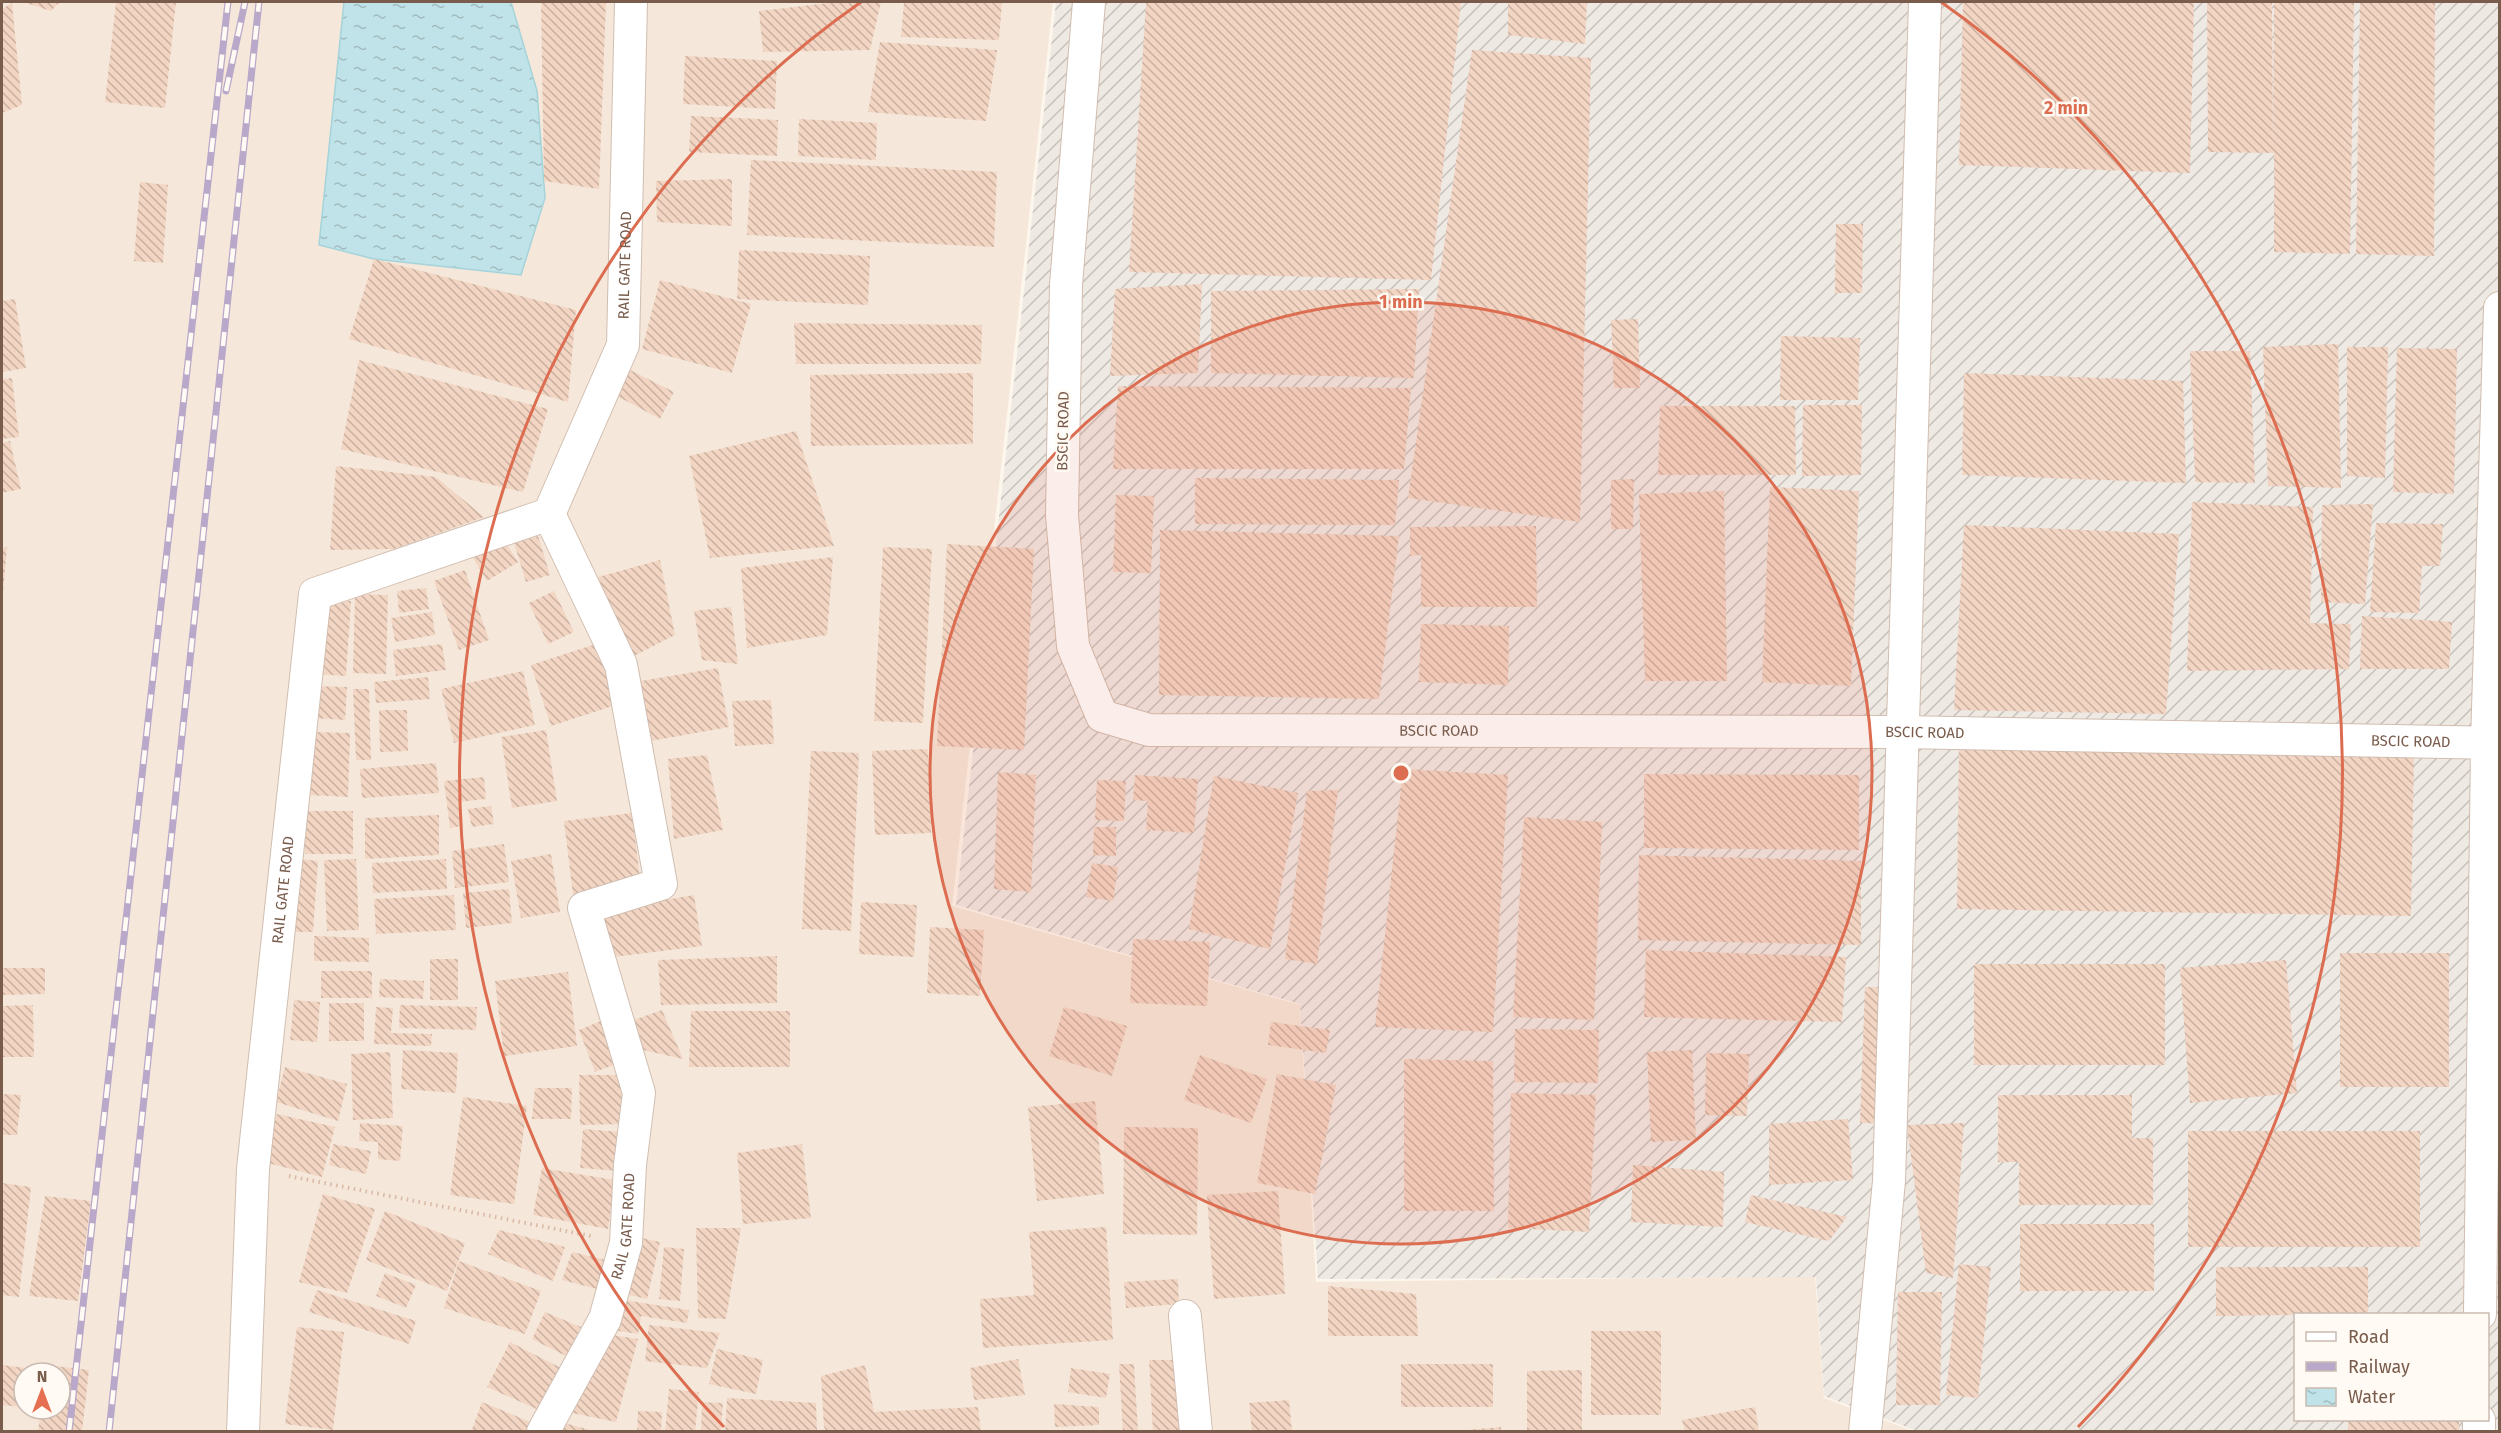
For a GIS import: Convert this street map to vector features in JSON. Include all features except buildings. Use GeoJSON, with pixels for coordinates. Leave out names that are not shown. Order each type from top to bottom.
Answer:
{"type":"FeatureCollection","features":[{"type":"Feature","properties":{"kind":"street","name":"RAIL GATE ROAD"},"geometry":{"type":"LineString","coordinates":[[243,1431],[253,1169],[315,594],[549,514],[623,345],[631,2]]}},
{"type":"Feature","properties":{"kind":"street","name":"BSCIC ROAD"},"geometry":{"type":"LineString","coordinates":[[1089,2],[1066,285],[1062,516],[1073,646],[1102,716],[1149,730],[1901,732],[2493,743]]}},
{"type":"Feature","properties":{"kind":"street"},"geometry":{"type":"LineString","coordinates":[[1865,1431],[1889,1181],[1925,2]]}},
{"type":"Feature","properties":{"kind":"street"},"geometry":{"type":"LineString","coordinates":[[2481,1313],[2499,308]]}},
{"type":"Feature","properties":{"kind":"street","name":"RAIL GATE ROAD"},"geometry":{"type":"LineString","coordinates":[[543,1431],[605,1320],[626,1243],[630,1165],[639,1093],[584,908],[661,884],[621,665],[549,514]]}},
{"type":"Feature","properties":{"kind":"street"},"geometry":{"type":"LineString","coordinates":[[1185,1316],[1196,1431]]}},
{"type":"Feature","properties":{"kind":"path"},"geometry":{"type":"LineString","coordinates":[[253,1169],[626,1243]]}},
{"type":"Feature","properties":{"kind":"shaded area"},"geometry":{"type":"Polygon","coordinates":[[[2,2],[1053,2],[952,906],[1300,1005],[1316,1282],[1815,1276],[1824,1398],[1913,1431],[2,1432],[2,2]]]}},
{"type":"Feature","properties":{"kind":"shaded area"},"geometry":{"type":"Polygon","coordinates":[[[1056,2],[2499,2],[2499,1431],[1917,1431],[1824,1396],[1816,1277],[1318,1279],[1300,1004],[956,905],[1056,2]]]}},
{"type":"Feature","properties":{"kind":"water"},"geometry":{"type":"Polygon","coordinates":[[[344,2],[511,2],[537,91],[545,198],[521,275],[374,259],[319,245],[344,2]]]}},
{"type":"Feature","properties":{"kind":"railway"},"geometry":{"type":"LineString","coordinates":[[69,1432],[228,2]]}},
{"type":"Feature","properties":{"kind":"railway"},"geometry":{"type":"LineString","coordinates":[[226,91],[245,2]]}},
{"type":"Feature","properties":{"kind":"railway"},"geometry":{"type":"LineString","coordinates":[[109,1432],[259,2]]}}]}
